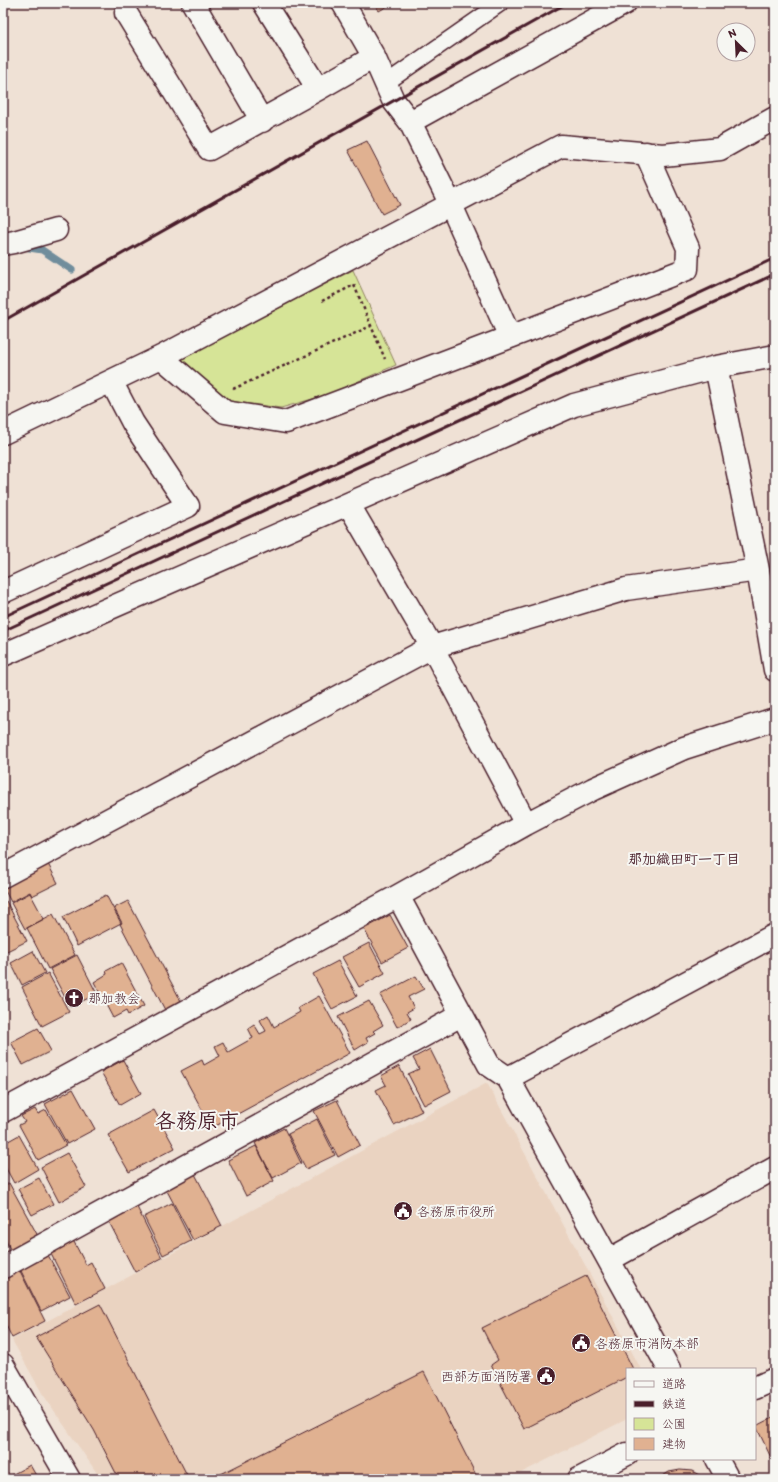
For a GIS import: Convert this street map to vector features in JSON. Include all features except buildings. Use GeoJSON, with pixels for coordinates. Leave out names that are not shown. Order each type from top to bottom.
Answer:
{"type":"FeatureCollection","features":[{"type":"Feature","properties":{"kind":"street"},"geometry":{"type":"LineString","coordinates":[[192,3],[262,121]]}},
{"type":"Feature","properties":{"kind":"street"},"geometry":{"type":"LineString","coordinates":[[264,3],[318,90]]}},
{"type":"Feature","properties":{"kind":"street"},"geometry":{"type":"LineString","coordinates":[[343,3],[374,57],[393,100],[410,122],[451,205],[510,336]]}},
{"type":"Feature","properties":{"kind":"street"},"geometry":{"type":"LineString","coordinates":[[410,122],[625,3]]}},
{"type":"Feature","properties":{"kind":"street"},"geometry":{"type":"LineString","coordinates":[[126,13],[209,149],[318,90],[374,57]]}},
{"type":"Feature","properties":{"kind":"street"},"geometry":{"type":"LineString","coordinates":[[3,433],[161,357],[561,146],[663,155],[720,149],[775,118]]}},
{"type":"Feature","properties":{"kind":"street"},"geometry":{"type":"LineString","coordinates":[[161,357],[225,412],[286,422],[688,269],[688,248],[646,153]]}},
{"type":"Feature","properties":{"kind":"street"},"geometry":{"type":"LineString","coordinates":[[3,244],[56,230]]}},
{"type":"Feature","properties":{"kind":"street"},"geometry":{"type":"LineString","coordinates":[[3,655],[349,505],[574,405],[716,367],[775,356]]}},
{"type":"Feature","properties":{"kind":"street"},"geometry":{"type":"LineString","coordinates":[[716,367],[758,570],[775,670]]}},
{"type":"Feature","properties":{"kind":"street"},"geometry":{"type":"LineString","coordinates":[[3,592],[188,506],[133,422],[111,381]]}},
{"type":"Feature","properties":{"kind":"street"},"geometry":{"type":"LineString","coordinates":[[349,505],[432,647],[526,824]]}},
{"type":"Feature","properties":{"kind":"street"},"geometry":{"type":"LineString","coordinates":[[3,876],[432,647],[626,589],[758,570]]}},
{"type":"Feature","properties":{"kind":"street"},"geometry":{"type":"LineString","coordinates":[[3,1111],[398,896],[526,824],[593,789],[684,748],[775,719]]}},
{"type":"Feature","properties":{"kind":"street"},"geometry":{"type":"LineString","coordinates":[[398,896],[489,1065],[508,1078],[668,1368]]}},
{"type":"Feature","properties":{"kind":"street"},"geometry":{"type":"LineString","coordinates":[[508,1078],[775,935]]}},
{"type":"Feature","properties":{"kind":"street"},"geometry":{"type":"LineString","coordinates":[[3,1267],[461,1015]]}},
{"type":"Feature","properties":{"kind":"street"},"geometry":{"type":"LineString","coordinates":[[609,1260],[775,1168]]}},
{"type":"Feature","properties":{"kind":"street"},"geometry":{"type":"LineString","coordinates":[[3,1365],[69,1479]]}},
{"type":"Feature","properties":{"kind":"street"},"geometry":{"type":"LineString","coordinates":[[756,1388],[775,1379]]}},
{"type":"Feature","properties":{"kind":"street"},"geometry":{"type":"LineString","coordinates":[[579,1479],[626,1455]]}},
{"type":"Feature","properties":{"kind":"street"},"geometry":{"type":"LineString","coordinates":[[718,1460],[728,1479]]}},
{"type":"Feature","properties":{"kind":"lane"},"geometry":{"type":"LineString","coordinates":[[386,83],[501,3]]}},
{"type":"Feature","properties":{"kind":"path"},"geometry":{"type":"LineString","coordinates":[[318,303],[354,285],[386,362],[368,366],[376,388]]}},
{"type":"Feature","properties":{"kind":"path"},"geometry":{"type":"LineString","coordinates":[[235,394],[231,390],[371,326]]}},
{"type":"Feature","properties":{"kind":"shaded area","name":"各務原市役所"},"geometry":{"type":"Polygon","coordinates":[[[487,1083],[640,1368],[626,1368],[626,1420],[509,1479],[101,1479],[42,1393],[12,1340],[487,1083]]]}},
{"type":"Feature","properties":{"kind":"green space"},"geometry":{"type":"Polygon","coordinates":[[[353,270],[396,365],[326,395],[281,408],[229,401],[180,359],[353,270]]]}},
{"type":"Feature","properties":{"kind":"waterway"},"geometry":{"type":"LineString","coordinates":[[23,247],[42,250],[72,270]]}},
{"type":"Feature","properties":{"kind":"railway"},"geometry":{"type":"LineString","coordinates":[[3,321],[567,3]]}},
{"type":"Feature","properties":{"kind":"railway"},"geometry":{"type":"LineString","coordinates":[[3,617],[775,258]]}},
{"type":"Feature","properties":{"kind":"railway"},"geometry":{"type":"LineString","coordinates":[[3,631],[775,274]]}},
{"type":"Feature","properties":{"kind":"place","name":"那加教会"},"geometry":{"type":"Point","coordinates":[74,998]}},
{"type":"Feature","properties":{"kind":"place","name":"各務原市役所"},"geometry":{"type":"Point","coordinates":[403,1211]}},
{"type":"Feature","properties":{"kind":"place","name":"各務原市消防本部"},"geometry":{"type":"Point","coordinates":[581,1343]}},
{"type":"Feature","properties":{"kind":"place","name":"西部方面消防署"},"geometry":{"type":"Point","coordinates":[546,1376]}},
{"type":"Feature","properties":{"kind":"district","name":"那加織田町一丁目"},"geometry":{"type":"Point","coordinates":[684,859]}},
{"type":"Feature","properties":{"kind":"district","name":"各務原市"},"geometry":{"type":"Point","coordinates":[197,1120]}}]}
